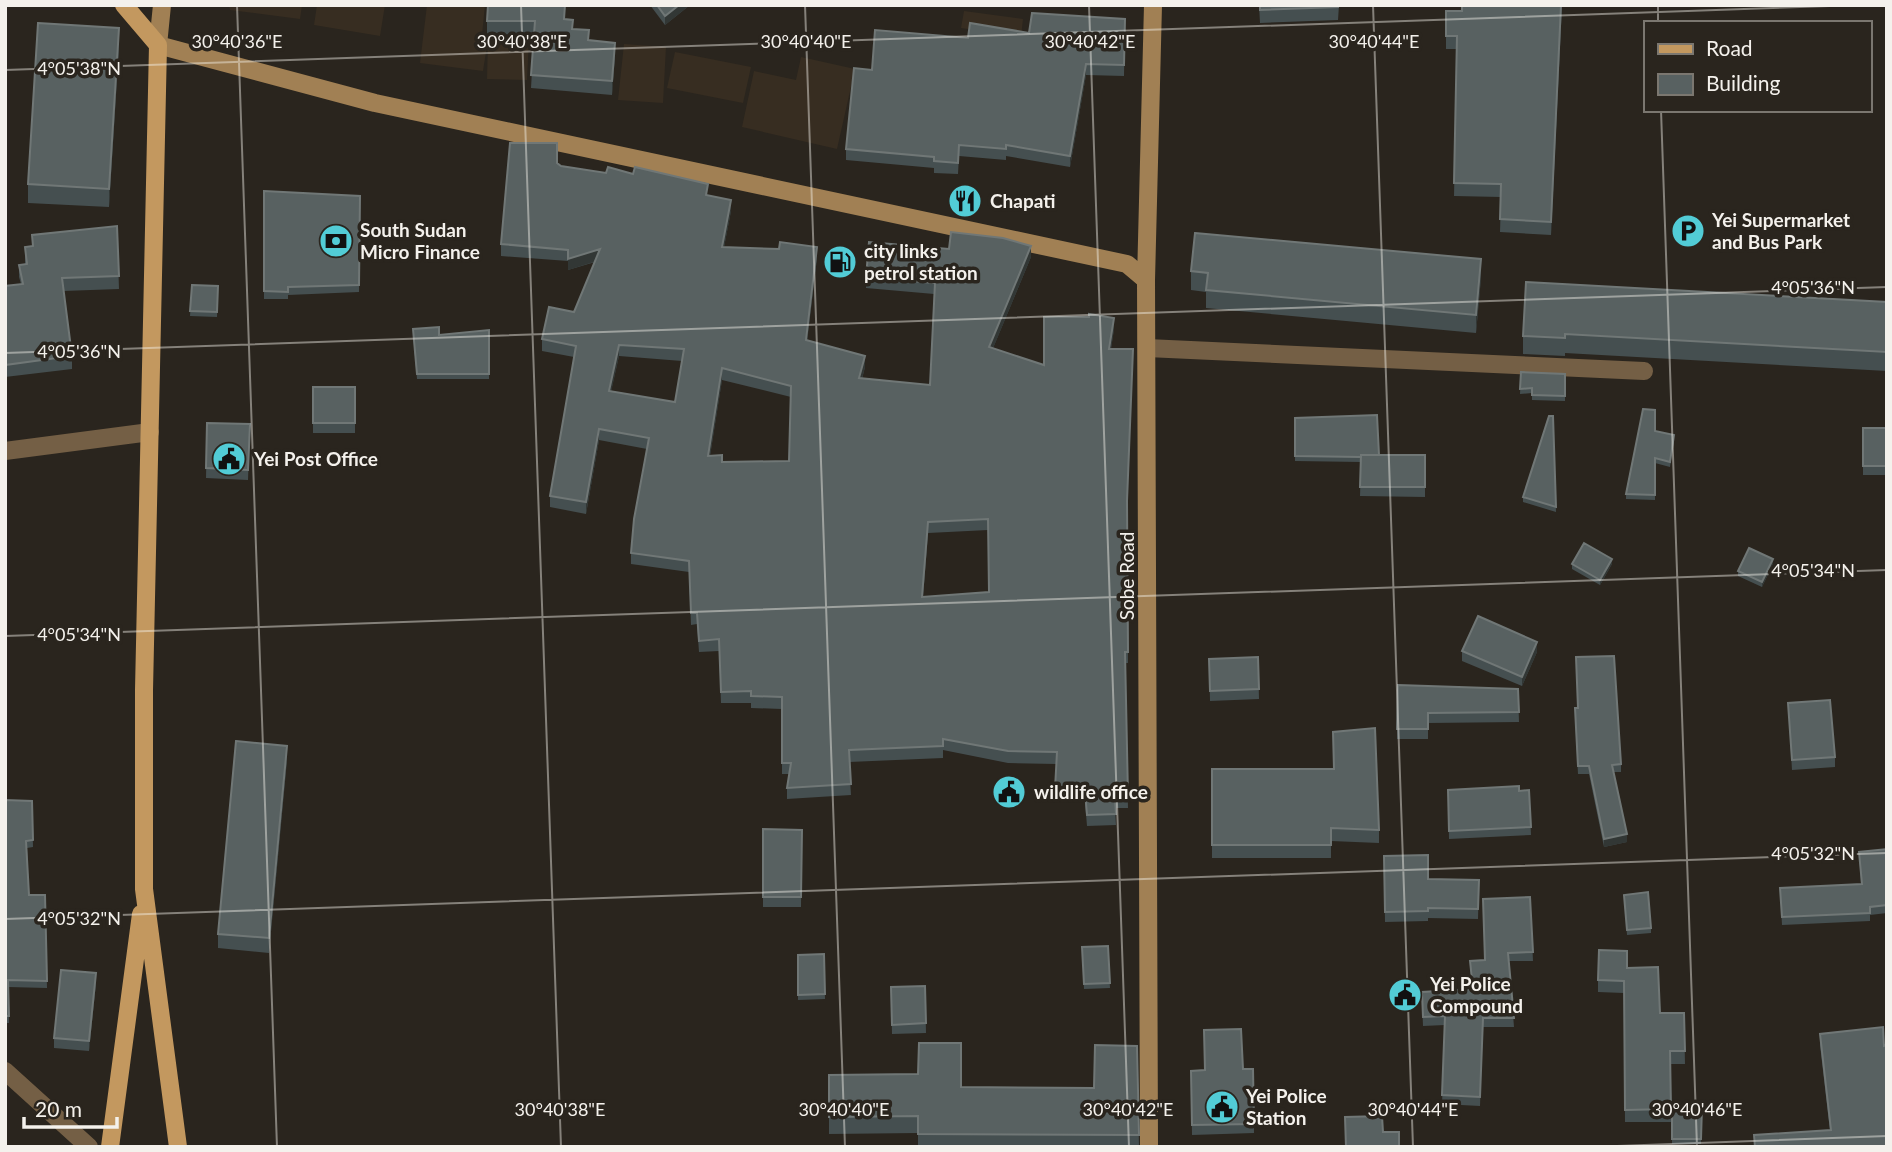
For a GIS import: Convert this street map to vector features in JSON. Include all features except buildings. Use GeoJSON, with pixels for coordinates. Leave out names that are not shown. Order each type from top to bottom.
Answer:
{"type":"FeatureCollection","features":[{"type":"Feature","properties":{"kind":"main road"},"geometry":{"type":"LineString","coordinates":[[124,5],[158,45],[144,690],[144,889],[178,1147]]}},
{"type":"Feature","properties":{"kind":"main road"},"geometry":{"type":"LineString","coordinates":[[110,1147],[144,889]]}},
{"type":"Feature","properties":{"kind":"street"},"geometry":{"type":"LineString","coordinates":[[162,5],[158,45],[375,103],[1127,264],[1146,280]]}},
{"type":"Feature","properties":{"kind":"street","name":"Sobe Road"},"geometry":{"type":"LineString","coordinates":[[1149,1147],[1146,280],[1153,5]]}},
{"type":"Feature","properties":{"kind":"street"},"geometry":{"type":"LineString","coordinates":[[1147,348],[1644,371]]}},
{"type":"Feature","properties":{"kind":"street"},"geometry":{"type":"LineString","coordinates":[[5,451],[150,432]]}},
{"type":"Feature","properties":{"kind":"street"},"geometry":{"type":"LineString","coordinates":[[5,1071],[89,1147]]}},
{"type":"Feature","properties":{"kind":"shaded area"},"geometry":{"type":"Polygon","coordinates":[[[229,5],[302,5],[300,19],[230,10],[229,5]]]}},
{"type":"Feature","properties":{"kind":"shaded area"},"geometry":{"type":"Polygon","coordinates":[[[317,5],[385,5],[380,36],[314,25],[317,5]]]}},
{"type":"Feature","properties":{"kind":"shaded area"},"geometry":{"type":"Polygon","coordinates":[[[427,5],[485,5],[482,35],[488,38],[529,39],[527,80],[487,79],[488,39],[483,71],[420,63],[427,5]]]}},
{"type":"Feature","properties":{"kind":"shaded area"},"geometry":{"type":"Polygon","coordinates":[[[964,11],[1023,19],[1021,37],[961,28],[964,11]]]}},
{"type":"Feature","properties":{"kind":"shaded area"},"geometry":{"type":"Polygon","coordinates":[[[624,44],[666,47],[663,103],[618,100],[624,44]]]}},
{"type":"Feature","properties":{"kind":"shaded area"},"geometry":{"type":"Polygon","coordinates":[[[675,52],[751,67],[743,103],[667,88],[675,52]]]}},
{"type":"Feature","properties":{"kind":"shaded area"},"geometry":{"type":"Polygon","coordinates":[[[801,57],[855,69],[837,149],[742,127],[754,71],[796,80],[801,57]]]}},
{"type":"Feature","properties":{"kind":"place","name":"Chapati"},"geometry":{"type":"Point","coordinates":[965,201]}},
{"type":"Feature","properties":{"kind":"place","name":"Yei Supermarket and Bus Park"},"geometry":{"type":"Point","coordinates":[1688,231]}},
{"type":"Feature","properties":{"kind":"place","name":"South Sudan Micro Finance"},"geometry":{"type":"Point","coordinates":[336,241]}},
{"type":"Feature","properties":{"kind":"place","name":"city links petrol station"},"geometry":{"type":"Point","coordinates":[840,262]}},
{"type":"Feature","properties":{"kind":"place","name":"Yei Post Office"},"geometry":{"type":"Point","coordinates":[229,459]}},
{"type":"Feature","properties":{"kind":"place","name":"wildlife office"},"geometry":{"type":"Point","coordinates":[1009,792]}},
{"type":"Feature","properties":{"kind":"place","name":"Yei Police Compound"},"geometry":{"type":"Point","coordinates":[1405,995]}},
{"type":"Feature","properties":{"kind":"place","name":"Yei Police Station"},"geometry":{"type":"Point","coordinates":[1222,1107]}}]}
